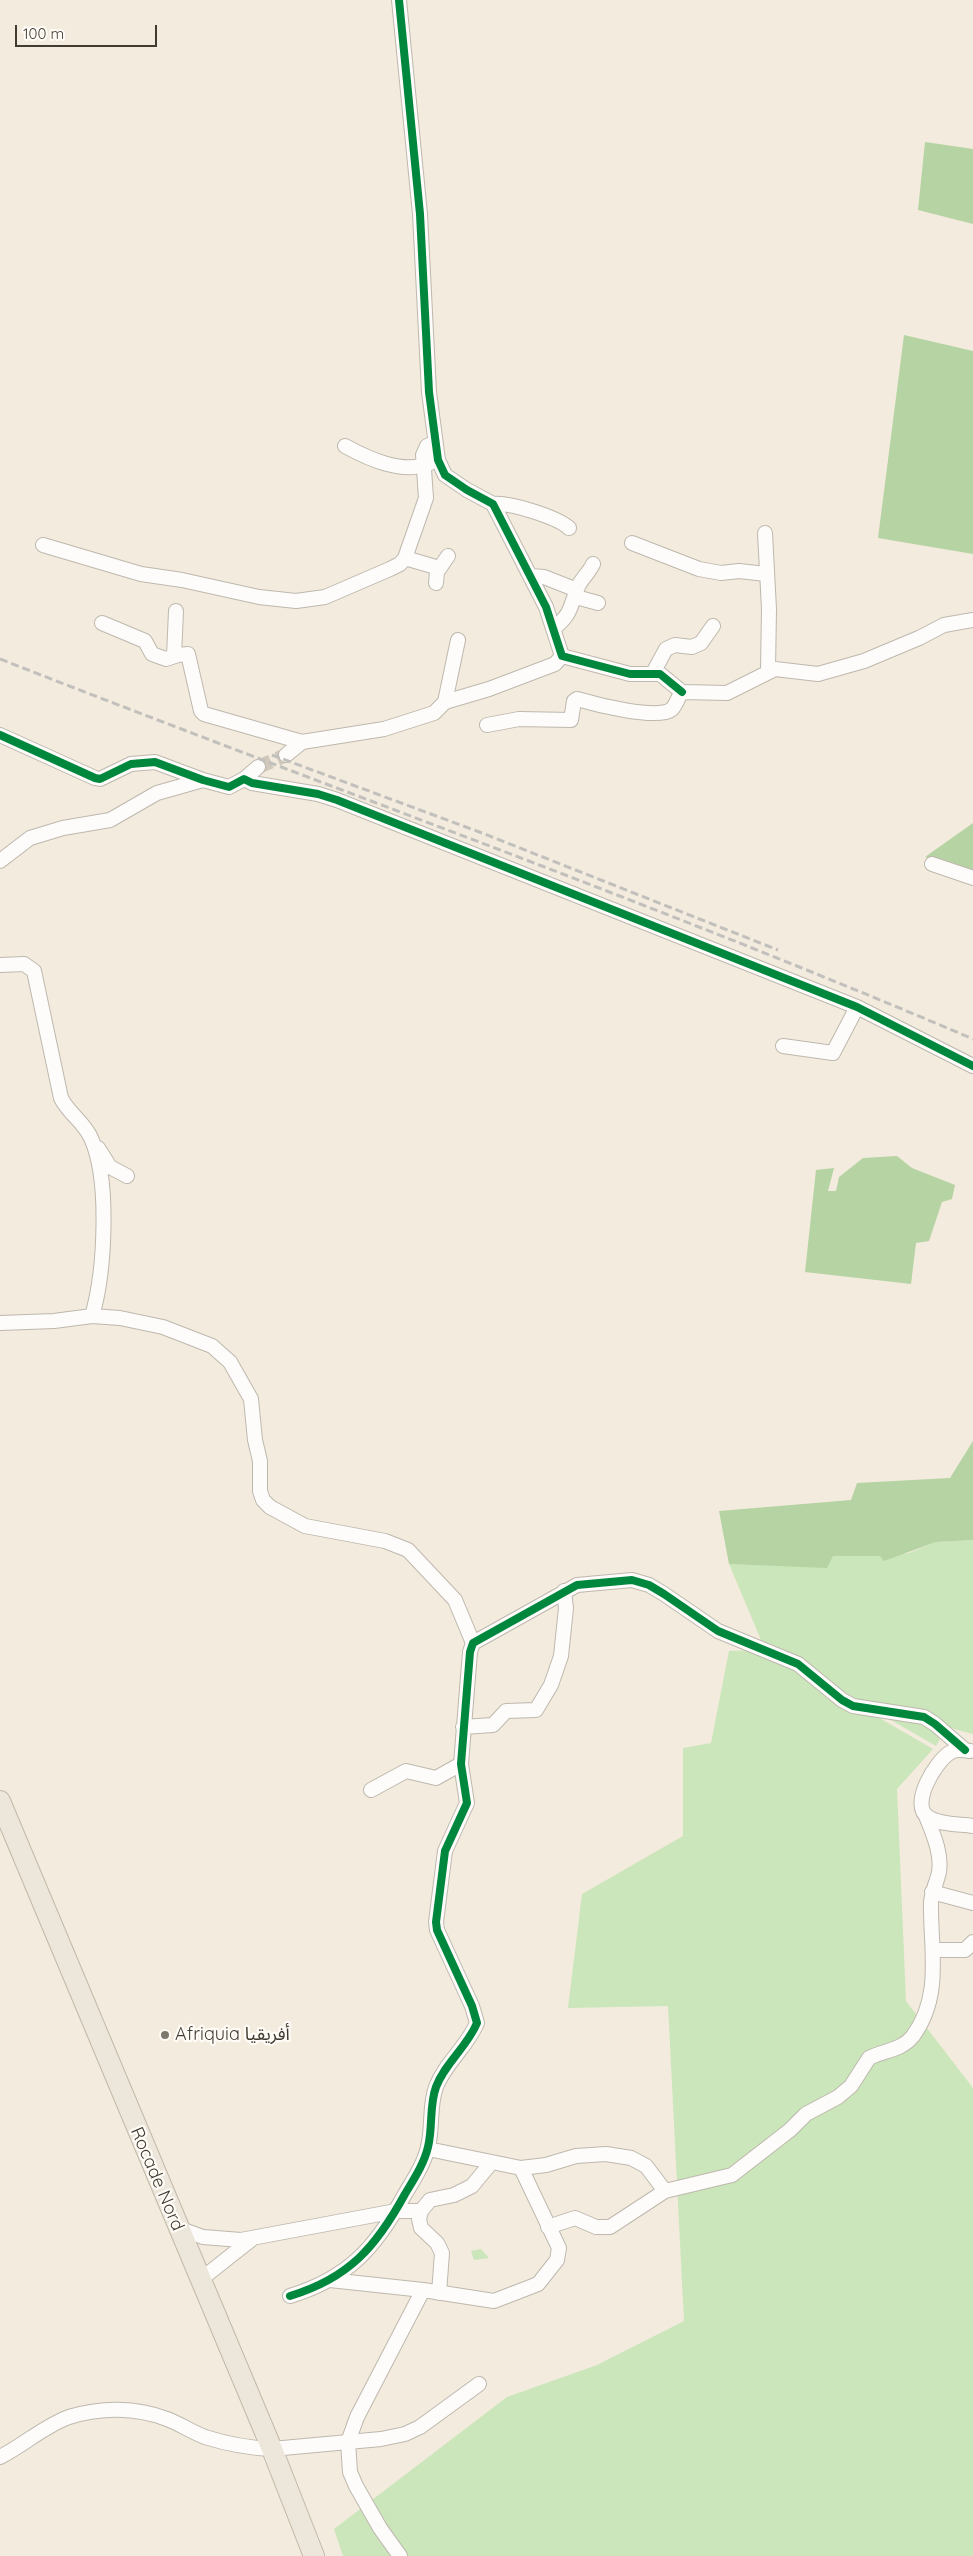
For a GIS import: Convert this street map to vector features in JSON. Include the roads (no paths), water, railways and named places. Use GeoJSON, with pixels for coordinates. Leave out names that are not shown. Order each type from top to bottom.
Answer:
{"type":"FeatureCollection","features":[{"type":"Feature","properties":{"kind":"highway","name":"Rocade Nord"},"geometry":{"type":"LineString","coordinates":[[0,1801],[272,2449],[314,2556]]}},
{"type":"Feature","properties":{"kind":"street"},"geometry":{"type":"LineString","coordinates":[[399,0],[420,214],[429,392],[434,443],[438,460],[446,475],[467,490],[493,504],[510,504],[522,510],[561,521],[568,528]]}},
{"type":"Feature","properties":{"kind":"street"},"geometry":{"type":"LineString","coordinates":[[43,545],[141,574],[182,580],[260,597],[296,601],[325,598],[400,564],[405,558],[426,498],[422,467],[424,450],[434,443]]}},
{"type":"Feature","properties":{"kind":"street"},"geometry":{"type":"LineString","coordinates":[[345,446],[366,457],[416,468],[438,460]]}},
{"type":"Feature","properties":{"kind":"street"},"geometry":{"type":"LineString","coordinates":[[493,504],[531,576],[554,628],[562,656]]}},
{"type":"Feature","properties":{"kind":"street"},"geometry":{"type":"LineString","coordinates":[[765,533],[769,609],[768,670]]}},
{"type":"Feature","properties":{"kind":"street"},"geometry":{"type":"LineString","coordinates":[[632,543],[699,569],[721,573],[739,571],[766,574]]}},
{"type":"Feature","properties":{"kind":"street"},"geometry":{"type":"LineString","coordinates":[[436,582],[439,568],[448,556]]}},
{"type":"Feature","properties":{"kind":"street"},"geometry":{"type":"LineString","coordinates":[[405,558],[439,568]]}},
{"type":"Feature","properties":{"kind":"street"},"geometry":{"type":"LineString","coordinates":[[554,628],[565,619],[576,593],[593,564]]}},
{"type":"Feature","properties":{"kind":"street"},"geometry":{"type":"LineString","coordinates":[[531,576],[544,576],[598,603]]}},
{"type":"Feature","properties":{"kind":"street"},"geometry":{"type":"LineString","coordinates":[[174,656],[176,611]]}},
{"type":"Feature","properties":{"kind":"street"},"geometry":{"type":"LineString","coordinates":[[562,656],[630,674],[653,673],[667,677],[682,692],[727,693],[768,670],[794,670],[818,674],[864,662],[944,625],[973,620]]}},
{"type":"Feature","properties":{"kind":"street"},"geometry":{"type":"LineString","coordinates":[[102,623],[145,641],[152,654],[166,659],[188,654],[201,711],[204,714],[302,742],[384,729],[434,713],[445,702],[555,664],[562,656]]}},
{"type":"Feature","properties":{"kind":"street"},"geometry":{"type":"LineString","coordinates":[[653,673],[666,650],[675,645],[692,647],[701,643],[713,626]]}},
{"type":"Feature","properties":{"kind":"street"},"geometry":{"type":"LineString","coordinates":[[445,702],[458,640]]}},
{"type":"Feature","properties":{"kind":"street"},"geometry":{"type":"LineString","coordinates":[[487,725],[519,719],[571,720],[574,701],[577,699],[654,714],[667,712],[673,709],[682,692]]}},
{"type":"Feature","properties":{"kind":"street"},"geometry":{"type":"LineString","coordinates":[[0,736],[100,779],[131,764],[142,761],[154,762],[203,780],[229,787],[244,779],[258,766]]}},
{"type":"Feature","properties":{"kind":"street"},"geometry":{"type":"LineString","coordinates":[[286,755],[302,742]]}},
{"type":"Feature","properties":{"kind":"street"},"geometry":{"type":"LineString","coordinates":[[244,779],[252,783],[318,794],[337,800],[857,1007],[973,1066]]}},
{"type":"Feature","properties":{"kind":"street"},"geometry":{"type":"LineString","coordinates":[[0,861],[30,838],[63,828],[110,820],[157,793],[203,780]]}},
{"type":"Feature","properties":{"kind":"street"},"geometry":{"type":"LineString","coordinates":[[932,864],[973,878]]}},
{"type":"Feature","properties":{"kind":"street"},"geometry":{"type":"LineString","coordinates":[[0,965],[24,964],[34,971],[61,1098],[110,1167],[127,1176]]}},
{"type":"Feature","properties":{"kind":"street"},"geometry":{"type":"LineString","coordinates":[[783,1046],[833,1053],[857,1007]]}},
{"type":"Feature","properties":{"kind":"street"},"geometry":{"type":"LineString","coordinates":[[92,1316],[97,1299],[102,1260],[102,1194],[98,1156],[93,1142]]}},
{"type":"Feature","properties":{"kind":"street"},"geometry":{"type":"LineString","coordinates":[[0,1323],[54,1321],[92,1316],[163,1327],[212,1346],[230,1362],[251,1399],[255,1440],[260,1461],[260,1491],[270,1507],[305,1526],[385,1541],[408,1550],[455,1600],[473,1643],[470,1652],[461,1764],[467,1803],[445,1851],[436,1922],[437,1930],[472,2006],[477,2023],[437,2085],[432,2106],[428,2149],[421,2167],[396,2211],[367,2253],[349,2268],[330,2280],[290,2296]]}},
{"type":"Feature","properties":{"kind":"street"},"geometry":{"type":"LineString","coordinates":[[473,1643],[577,1585],[632,1580],[641,1582],[664,1594],[718,1631],[798,1664],[842,1700],[853,1706],[924,1717],[969,1751]]}},
{"type":"Feature","properties":{"kind":"street"},"geometry":{"type":"LineString","coordinates":[[463,1727],[492,1725],[506,1711],[531,1711],[540,1706],[560,1662],[566,1608],[564,1592]]}},
{"type":"Feature","properties":{"kind":"street"},"geometry":{"type":"LineString","coordinates":[[548,2226],[575,2218],[596,2227],[610,2227],[665,2191],[732,2174],[743,2168],[756,2154],[790,2130],[806,2114],[838,2097],[851,2086],[869,2058],[889,2052],[912,2037],[928,2006],[935,1967],[932,1892],[939,1864],[938,1846],[922,1809],[922,1798],[928,1780],[939,1761],[952,1751],[969,1751]]}},
{"type":"Feature","properties":{"kind":"street"},"geometry":{"type":"LineString","coordinates":[[371,1790],[406,1771],[436,1778],[461,1764]]}},
{"type":"Feature","properties":{"kind":"street"},"geometry":{"type":"LineString","coordinates":[[926,1816],[934,1820],[973,1826]]}},
{"type":"Feature","properties":{"kind":"street"},"geometry":{"type":"LineString","coordinates":[[932,1892],[973,1903]]}},
{"type":"Feature","properties":{"kind":"street"},"geometry":{"type":"LineString","coordinates":[[935,1950],[965,1950],[973,1942]]}},
{"type":"Feature","properties":{"kind":"street"},"geometry":{"type":"LineString","coordinates":[[428,2149],[521,2168],[546,2165],[576,2156],[606,2154],[631,2158],[646,2166],[665,2191]]}},
{"type":"Feature","properties":{"kind":"street"},"geometry":{"type":"LineString","coordinates":[[439,2293],[442,2253],[437,2243],[421,2228],[419,2219],[421,2211],[430,2200],[454,2195],[466,2190],[482,2176],[492,2163]]}},
{"type":"Feature","properties":{"kind":"street"},"geometry":{"type":"LineString","coordinates":[[330,2280],[423,2290],[490,2302],[534,2287],[558,2256],[559,2248],[521,2168]]}},
{"type":"Feature","properties":{"kind":"street"},"geometry":{"type":"LineString","coordinates":[[178,2228],[216,2239],[253,2239],[396,2211],[421,2211]]}},
{"type":"Feature","properties":{"kind":"street"},"geometry":{"type":"LineString","coordinates":[[200,2280],[253,2239]]}},
{"type":"Feature","properties":{"kind":"street"},"geometry":{"type":"LineString","coordinates":[[400,2556],[380,2528],[356,2486],[348,2464],[348,2442],[357,2417],[423,2290]]}},
{"type":"Feature","properties":{"kind":"street"},"geometry":{"type":"LineString","coordinates":[[0,2457],[57,2422],[82,2414],[108,2410],[146,2413],[216,2440],[240,2446],[272,2449],[381,2439],[413,2431],[479,2384]]}},
{"type":"Feature","properties":{"kind":"tunnel"},"geometry":{"type":"LineString","coordinates":[[258,767],[286,755]]}},
{"type":"Feature","properties":{"kind":"railway"},"geometry":{"type":"LineString","coordinates":[[0,659],[610,892],[973,1039]]}},
{"type":"Feature","properties":{"kind":"railway"},"geometry":{"type":"LineString","coordinates":[[272,755],[482,833],[778,950]]}},
{"type":"Feature","properties":{"kind":"place","name":"Afriquia أفريقيا"},"geometry":{"type":"Point","coordinates":[165,2035]}}]}
